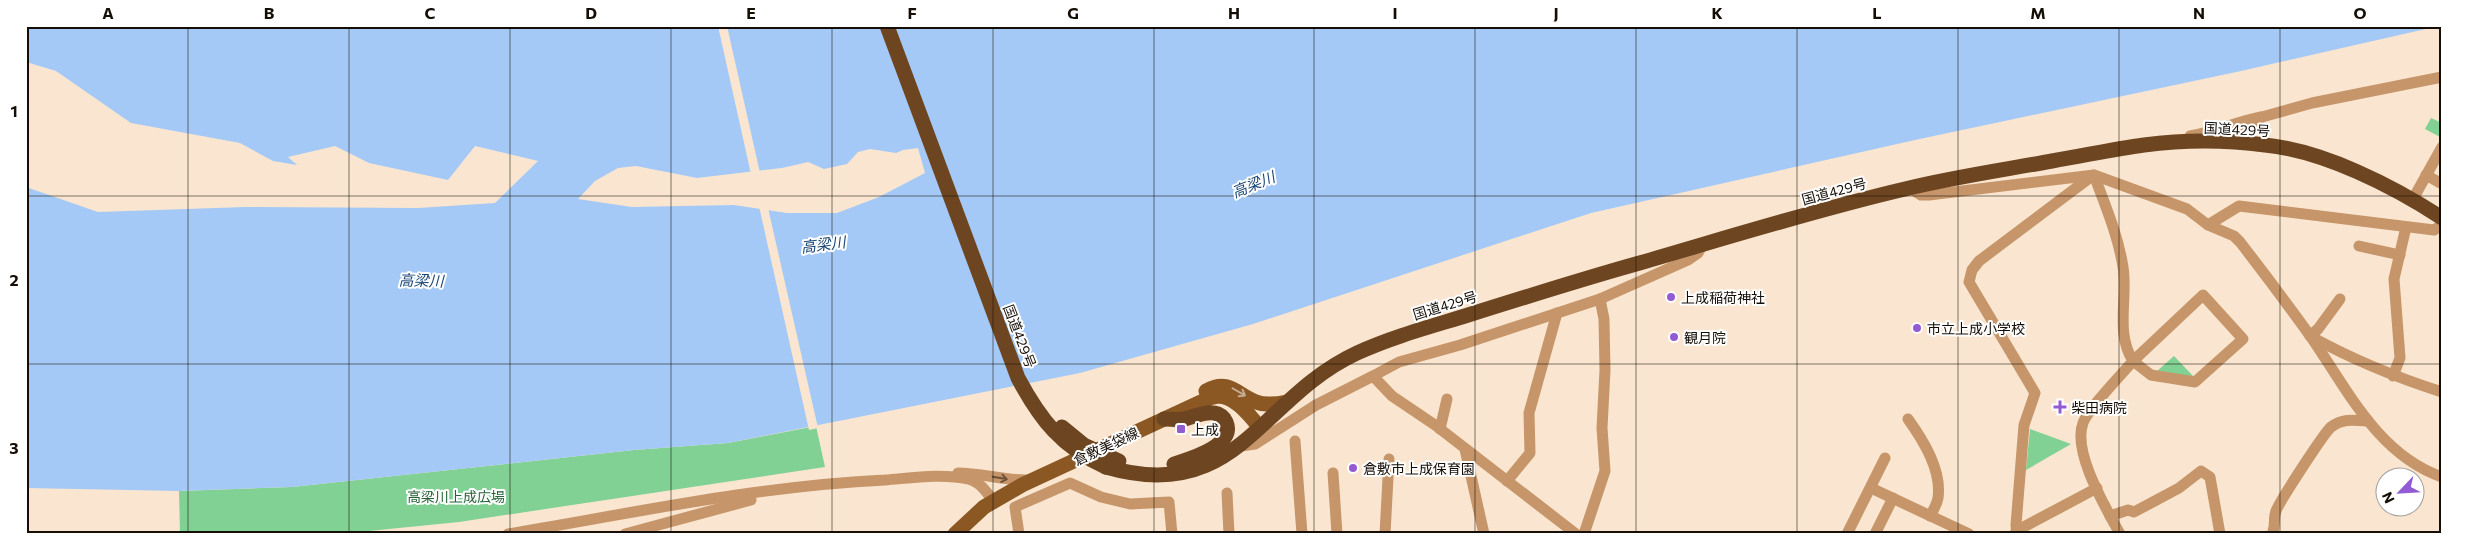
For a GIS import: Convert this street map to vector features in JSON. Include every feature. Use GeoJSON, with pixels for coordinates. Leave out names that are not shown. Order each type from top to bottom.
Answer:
{"type":"FeatureCollection","features":[{"type":"Feature","properties":{"kind":"highway","name":"国道429号"},"geometry":{"type":"LineString","coordinates":[[887,26],[1018,378],[1037,411],[1075,452],[1141,476],[1175,474],[1208,465],[1241,446],[1287,402],[1324,373],[1354,354],[1390,339],[1703,244],[1910,188],[1980,173],[2144,145],[2226,143],[2268,145],[2310,155],[2355,170],[2413,199],[2442,218]]}},
{"type":"Feature","properties":{"kind":"highway","name":"国道429号"},"geometry":{"type":"LineString","coordinates":[[896,26],[1026,374],[1044,406],[1057,422],[1112,464],[1156,466],[1174,464],[1216,452],[1259,427]]}},
{"type":"Feature","properties":{"kind":"highway"},"geometry":{"type":"LineString","coordinates":[[1164,419],[1183,420],[1206,413],[1215,413],[1221,416],[1227,427],[1227,433],[1215,447],[1174,464]]}},
{"type":"Feature","properties":{"kind":"main road"},"geometry":{"type":"LineString","coordinates":[[1182,411],[1200,395],[1212,388],[1222,387],[1234,388],[1255,402],[1263,404],[1287,402]]}},
{"type":"Feature","properties":{"kind":"main road","name":"倉敷美袋線"},"geometry":{"type":"LineString","coordinates":[[955,534],[993,500],[1203,401],[1219,396],[1235,402],[1248,413],[1259,427]]}},
{"type":"Feature","properties":{"kind":"street"},"geometry":{"type":"LineString","coordinates":[[2144,145],[2207,133],[2234,122],[2262,117],[2312,103],[2442,77]]}},
{"type":"Feature","properties":{"kind":"street"},"geometry":{"type":"LineString","coordinates":[[2226,143],[2245,132],[2262,117]]}},
{"type":"Feature","properties":{"kind":"street"},"geometry":{"type":"LineString","coordinates":[[2413,199],[2441,152]]}},
{"type":"Feature","properties":{"kind":"street"},"geometry":{"type":"LineString","coordinates":[[2094,175],[2114,230],[2123,268],[2123,342],[2133,360],[2151,375],[2195,382],[2243,339],[2203,295],[2133,360],[2083,422],[2080,436],[2082,451],[2097,488],[2120,534]]}},
{"type":"Feature","properties":{"kind":"street"},"geometry":{"type":"LineString","coordinates":[[2016,533],[2024,425],[2035,393],[1969,282],[1972,270],[1979,262],[2094,175]]}},
{"type":"Feature","properties":{"kind":"street"},"geometry":{"type":"LineString","coordinates":[[1910,188],[1922,195],[1928,195],[2094,175],[2187,209],[2208,225],[2234,236],[2240,242],[2310,336],[2381,437],[2393,448],[2433,474],[2442,477]]}},
{"type":"Feature","properties":{"kind":"street"},"geometry":{"type":"LineString","coordinates":[[2426,175],[2442,184]]}},
{"type":"Feature","properties":{"kind":"street"},"geometry":{"type":"LineString","coordinates":[[2208,225],[2239,206],[2434,230],[2442,225]]}},
{"type":"Feature","properties":{"kind":"street"},"geometry":{"type":"LineString","coordinates":[[2393,376],[2400,358],[2394,278],[2406,226]]}},
{"type":"Feature","properties":{"kind":"street"},"geometry":{"type":"LineString","coordinates":[[1241,446],[1255,444],[1316,405],[1399,362],[1600,299],[1688,260],[1698,253],[1703,244]]}},
{"type":"Feature","properties":{"kind":"street"},"geometry":{"type":"LineString","coordinates":[[2358,246],[2400,254]]}},
{"type":"Feature","properties":{"kind":"street"},"geometry":{"type":"LineString","coordinates":[[1584,534],[1605,471],[1602,428],[1604,328],[1600,299]]}},
{"type":"Feature","properties":{"kind":"street"},"geometry":{"type":"LineString","coordinates":[[2310,336],[2318,329],[2340,299]]}},
{"type":"Feature","properties":{"kind":"street"},"geometry":{"type":"LineString","coordinates":[[1507,481],[1530,453],[1529,413],[1557,313]]}},
{"type":"Feature","properties":{"kind":"street"},"geometry":{"type":"LineString","coordinates":[[2310,336],[2346,356],[2393,376],[2442,392]]}},
{"type":"Feature","properties":{"kind":"street"},"geometry":{"type":"LineString","coordinates":[[1372,376],[1392,396],[1440,429],[1576,534]]}},
{"type":"Feature","properties":{"kind":"street"},"geometry":{"type":"LineString","coordinates":[[1440,429],[1447,399]]}},
{"type":"Feature","properties":{"kind":"street"},"geometry":{"type":"LineString","coordinates":[[1908,418],[1922,438],[1936,471],[1938,498],[1930,516]]}},
{"type":"Feature","properties":{"kind":"street"},"geometry":{"type":"LineString","coordinates":[[2272,534],[2275,527],[2275,512],[2308,462],[2316,443],[2331,428],[2347,419],[2368,421]]}},
{"type":"Feature","properties":{"kind":"street"},"geometry":{"type":"LineString","coordinates":[[1295,441],[1302,534]]}},
{"type":"Feature","properties":{"kind":"street"},"geometry":{"type":"LineString","coordinates":[[1466,449],[1484,534]]}},
{"type":"Feature","properties":{"kind":"street"},"geometry":{"type":"LineString","coordinates":[[1385,534],[1388,458]]}},
{"type":"Feature","properties":{"kind":"street"},"geometry":{"type":"LineString","coordinates":[[1846,534],[1885,458]]}},
{"type":"Feature","properties":{"kind":"street"},"geometry":{"type":"LineString","coordinates":[[917,478],[946,472],[973,473],[1003,479],[1032,480]]}},
{"type":"Feature","properties":{"kind":"street"},"geometry":{"type":"LineString","coordinates":[[2110,516],[2128,510],[2134,512],[2178,488],[2201,472],[2210,477],[2220,534]]}},
{"type":"Feature","properties":{"kind":"street"},"geometry":{"type":"LineString","coordinates":[[1333,473],[1337,534]]}},
{"type":"Feature","properties":{"kind":"street"},"geometry":{"type":"LineString","coordinates":[[508,534],[765,492],[851,481],[945,477],[968,479],[979,483],[993,500]]}},
{"type":"Feature","properties":{"kind":"street"},"geometry":{"type":"LineString","coordinates":[[1019,534],[1014,507],[1070,483],[1101,497],[1130,504],[1169,502],[1172,534]]}},
{"type":"Feature","properties":{"kind":"street"},"geometry":{"type":"LineString","coordinates":[[1871,488],[1969,534]]}},
{"type":"Feature","properties":{"kind":"street"},"geometry":{"type":"LineString","coordinates":[[2016,533],[2097,488]]}},
{"type":"Feature","properties":{"kind":"street"},"geometry":{"type":"LineString","coordinates":[[625,534],[715,511],[751,500],[765,492]]}},
{"type":"Feature","properties":{"kind":"street"},"geometry":{"type":"LineString","coordinates":[[1227,493],[1230,534]]}},
{"type":"Feature","properties":{"kind":"street"},"geometry":{"type":"LineString","coordinates":[[1875,534],[1893,498]]}},
{"type":"Feature","properties":{"kind":"green space"},"geometry":{"type":"Polygon","coordinates":[[[2431,118],[2442,123],[2442,138],[2425,129],[2431,118]]]}},
{"type":"Feature","properties":{"kind":"green space"},"geometry":{"type":"Polygon","coordinates":[[[2174,356],[2194,377],[2156,372],[2174,356]]]}},
{"type":"Feature","properties":{"kind":"green space","name":"高梁川上成広場"},"geometry":{"type":"Polygon","coordinates":[[[816,426],[825,467],[459,522],[339,534],[180,534],[179,491],[292,487],[634,450],[728,443],[816,426]]]}},
{"type":"Feature","properties":{"kind":"green space"},"geometry":{"type":"Polygon","coordinates":[[[2030,429],[2071,444],[2026,470],[2030,429]]]}},
{"type":"Feature","properties":{"kind":"water","name":"高梁川"},"geometry":{"type":"Polygon","coordinates":[[[26,26],[2439,26],[2241,71],[1915,140],[1591,213],[1253,324],[1080,373],[728,443],[634,450],[292,487],[179,491],[26,488],[26,187],[98,212],[245,207],[418,208],[495,203],[538,161],[475,146],[448,180],[369,163],[335,146],[288,157],[297,165],[273,161],[240,143],[131,123],[56,71],[26,62],[26,26]],[[918,148],[896,153],[870,149],[858,152],[847,164],[824,169],[808,162],[782,168],[697,178],[636,166],[618,168],[595,181],[578,199],[632,207],[734,205],[787,213],[837,213],[879,197],[925,173],[918,148]]]}},
{"type":"Feature","properties":{"kind":"pier"},"geometry":{"type":"Polygon","coordinates":[[[718,26],[727,26],[760,173],[751,174],[718,26]]]}},
{"type":"Feature","properties":{"kind":"pier"},"geometry":{"type":"Polygon","coordinates":[[[759,206],[768,208],[818,428],[809,430],[759,206]]]}},
{"type":"Feature","properties":{"kind":"place","name":"上成稲荷神社"},"geometry":{"type":"Point","coordinates":[1671,297]}},
{"type":"Feature","properties":{"kind":"place","name":"市立上成小学校"},"geometry":{"type":"Point","coordinates":[1917,328]}},
{"type":"Feature","properties":{"kind":"place","name":"観月院"},"geometry":{"type":"Point","coordinates":[1674,337]}},
{"type":"Feature","properties":{"kind":"place","name":"柴田病院"},"geometry":{"type":"Point","coordinates":[2060,407]}},
{"type":"Feature","properties":{"kind":"place","name":"上成"},"geometry":{"type":"Point","coordinates":[1181,429]}},
{"type":"Feature","properties":{"kind":"place","name":"倉敷市上成保育園"},"geometry":{"type":"Point","coordinates":[1353,468]}}]}
